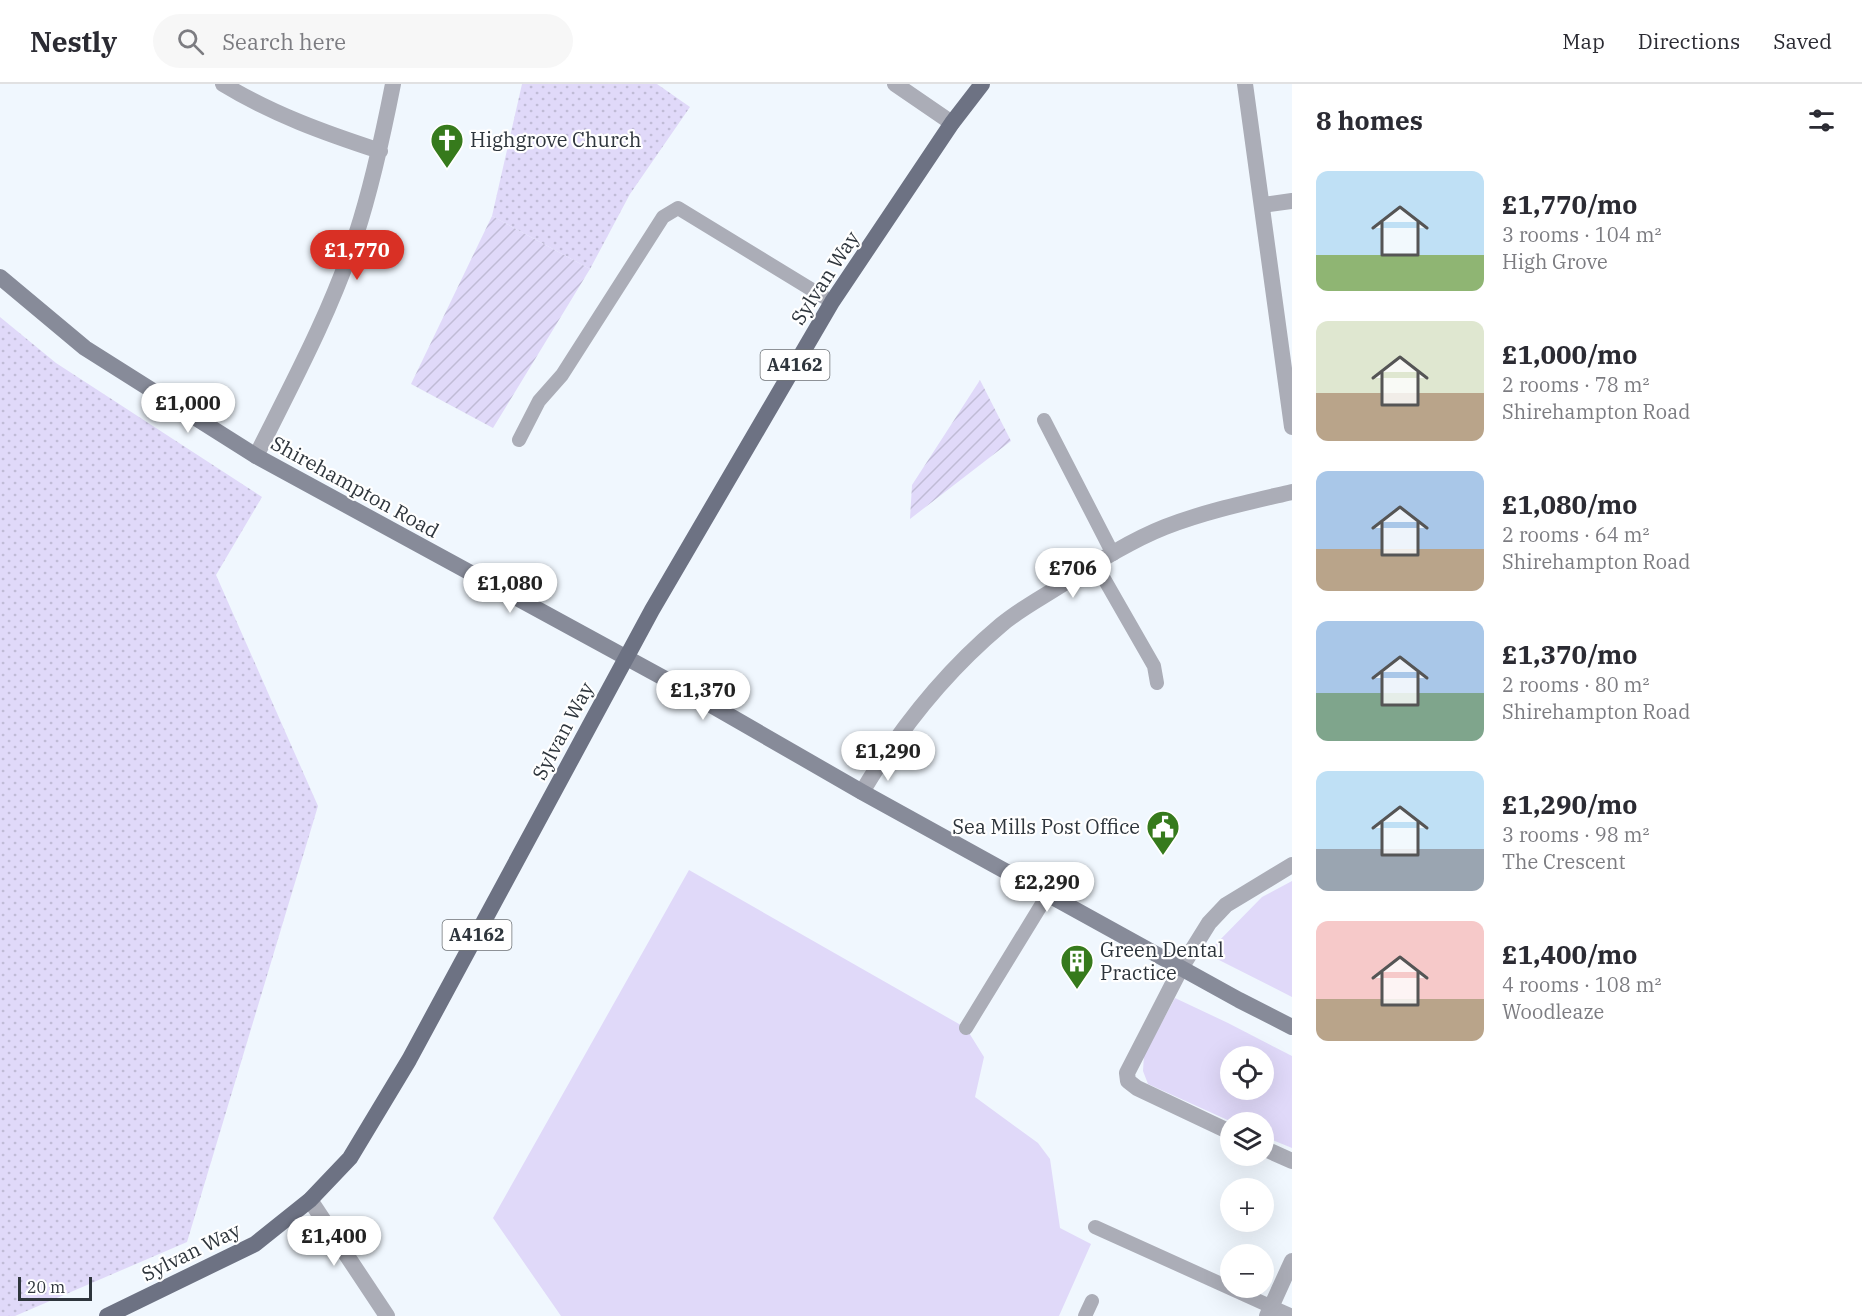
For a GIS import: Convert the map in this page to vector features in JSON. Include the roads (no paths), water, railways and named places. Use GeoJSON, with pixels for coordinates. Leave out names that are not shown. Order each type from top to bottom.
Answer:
{"type":"FeatureCollection","features":[{"type":"Feature","properties":{"kind":"main road","name":"Sylvan Way"},"geometry":{"type":"LineString","coordinates":[[107,1316],[255,1244],[310,1200],[350,1158],[410,1060],[652,610],[832,302],[952,123],[982,84]]}},
{"type":"Feature","properties":{"kind":"main road","name":"Shirehampton Road"},"geometry":{"type":"LineString","coordinates":[[0,277],[85,348],[256,456],[627,658],[862,792],[1292,1027]]}},
{"type":"Feature","properties":{"kind":"street"},"geometry":{"type":"LineString","coordinates":[[223,84],[254,103],[311,128],[380,151]]}},
{"type":"Feature","properties":{"kind":"street"},"geometry":{"type":"LineString","coordinates":[[256,456],[325,316],[356,236],[380,151],[393,84]]}},
{"type":"Feature","properties":{"kind":"street"},"geometry":{"type":"LineString","coordinates":[[895,84],[952,123]]}},
{"type":"Feature","properties":{"kind":"street"},"geometry":{"type":"LineString","coordinates":[[1245,84],[1292,427]]}},
{"type":"Feature","properties":{"kind":"street"},"geometry":{"type":"LineString","coordinates":[[1263,205],[1292,201]]}},
{"type":"Feature","properties":{"kind":"street"},"geometry":{"type":"LineString","coordinates":[[862,792],[891,746],[925,702],[1002,624],[1095,563],[1164,528],[1235,505],[1292,492]]}},
{"type":"Feature","properties":{"kind":"street"},"geometry":{"type":"LineString","coordinates":[[1220,1127],[1137,1088],[1128,1082],[1127,1072],[1181,968],[1209,922],[1226,905],[1292,865]]}},
{"type":"Feature","properties":{"kind":"street"},"geometry":{"type":"LineString","coordinates":[[1274,1153],[1292,1161]]}},
{"type":"Feature","properties":{"kind":"street"},"geometry":{"type":"LineString","coordinates":[[310,1200],[387,1316]]}},
{"type":"Feature","properties":{"kind":"street"},"geometry":{"type":"LineString","coordinates":[[1270,1311],[1292,1261]]}},
{"type":"Feature","properties":{"kind":"lane"},"geometry":{"type":"LineString","coordinates":[[519,440],[539,401],[562,375],[663,217],[678,208],[832,302]]}},
{"type":"Feature","properties":{"kind":"lane"},"geometry":{"type":"LineString","coordinates":[[1044,420],[1113,554]]}},
{"type":"Feature","properties":{"kind":"lane"},"geometry":{"type":"LineString","coordinates":[[1095,563],[1154,666],[1157,682]]}},
{"type":"Feature","properties":{"kind":"lane"},"geometry":{"type":"LineString","coordinates":[[966,1028],[1048,894]]}},
{"type":"Feature","properties":{"kind":"lane"},"geometry":{"type":"LineString","coordinates":[[1095,1227],[1270,1311],[1292,1316]]}},
{"type":"Feature","properties":{"kind":"lane"},"geometry":{"type":"LineString","coordinates":[[1085,1316],[1092,1301]]}},
{"type":"Feature","properties":{"kind":"place","name":"Highgrove Church"},"geometry":{"type":"Point","coordinates":[447,169]}},
{"type":"Feature","properties":{"kind":"place","name":"Sea Mills Post Office"},"geometry":{"type":"Point","coordinates":[1163,856]}},
{"type":"Feature","properties":{"kind":"place","name":"Green Dental Practice"},"geometry":{"type":"Point","coordinates":[1077,990]}}]}
